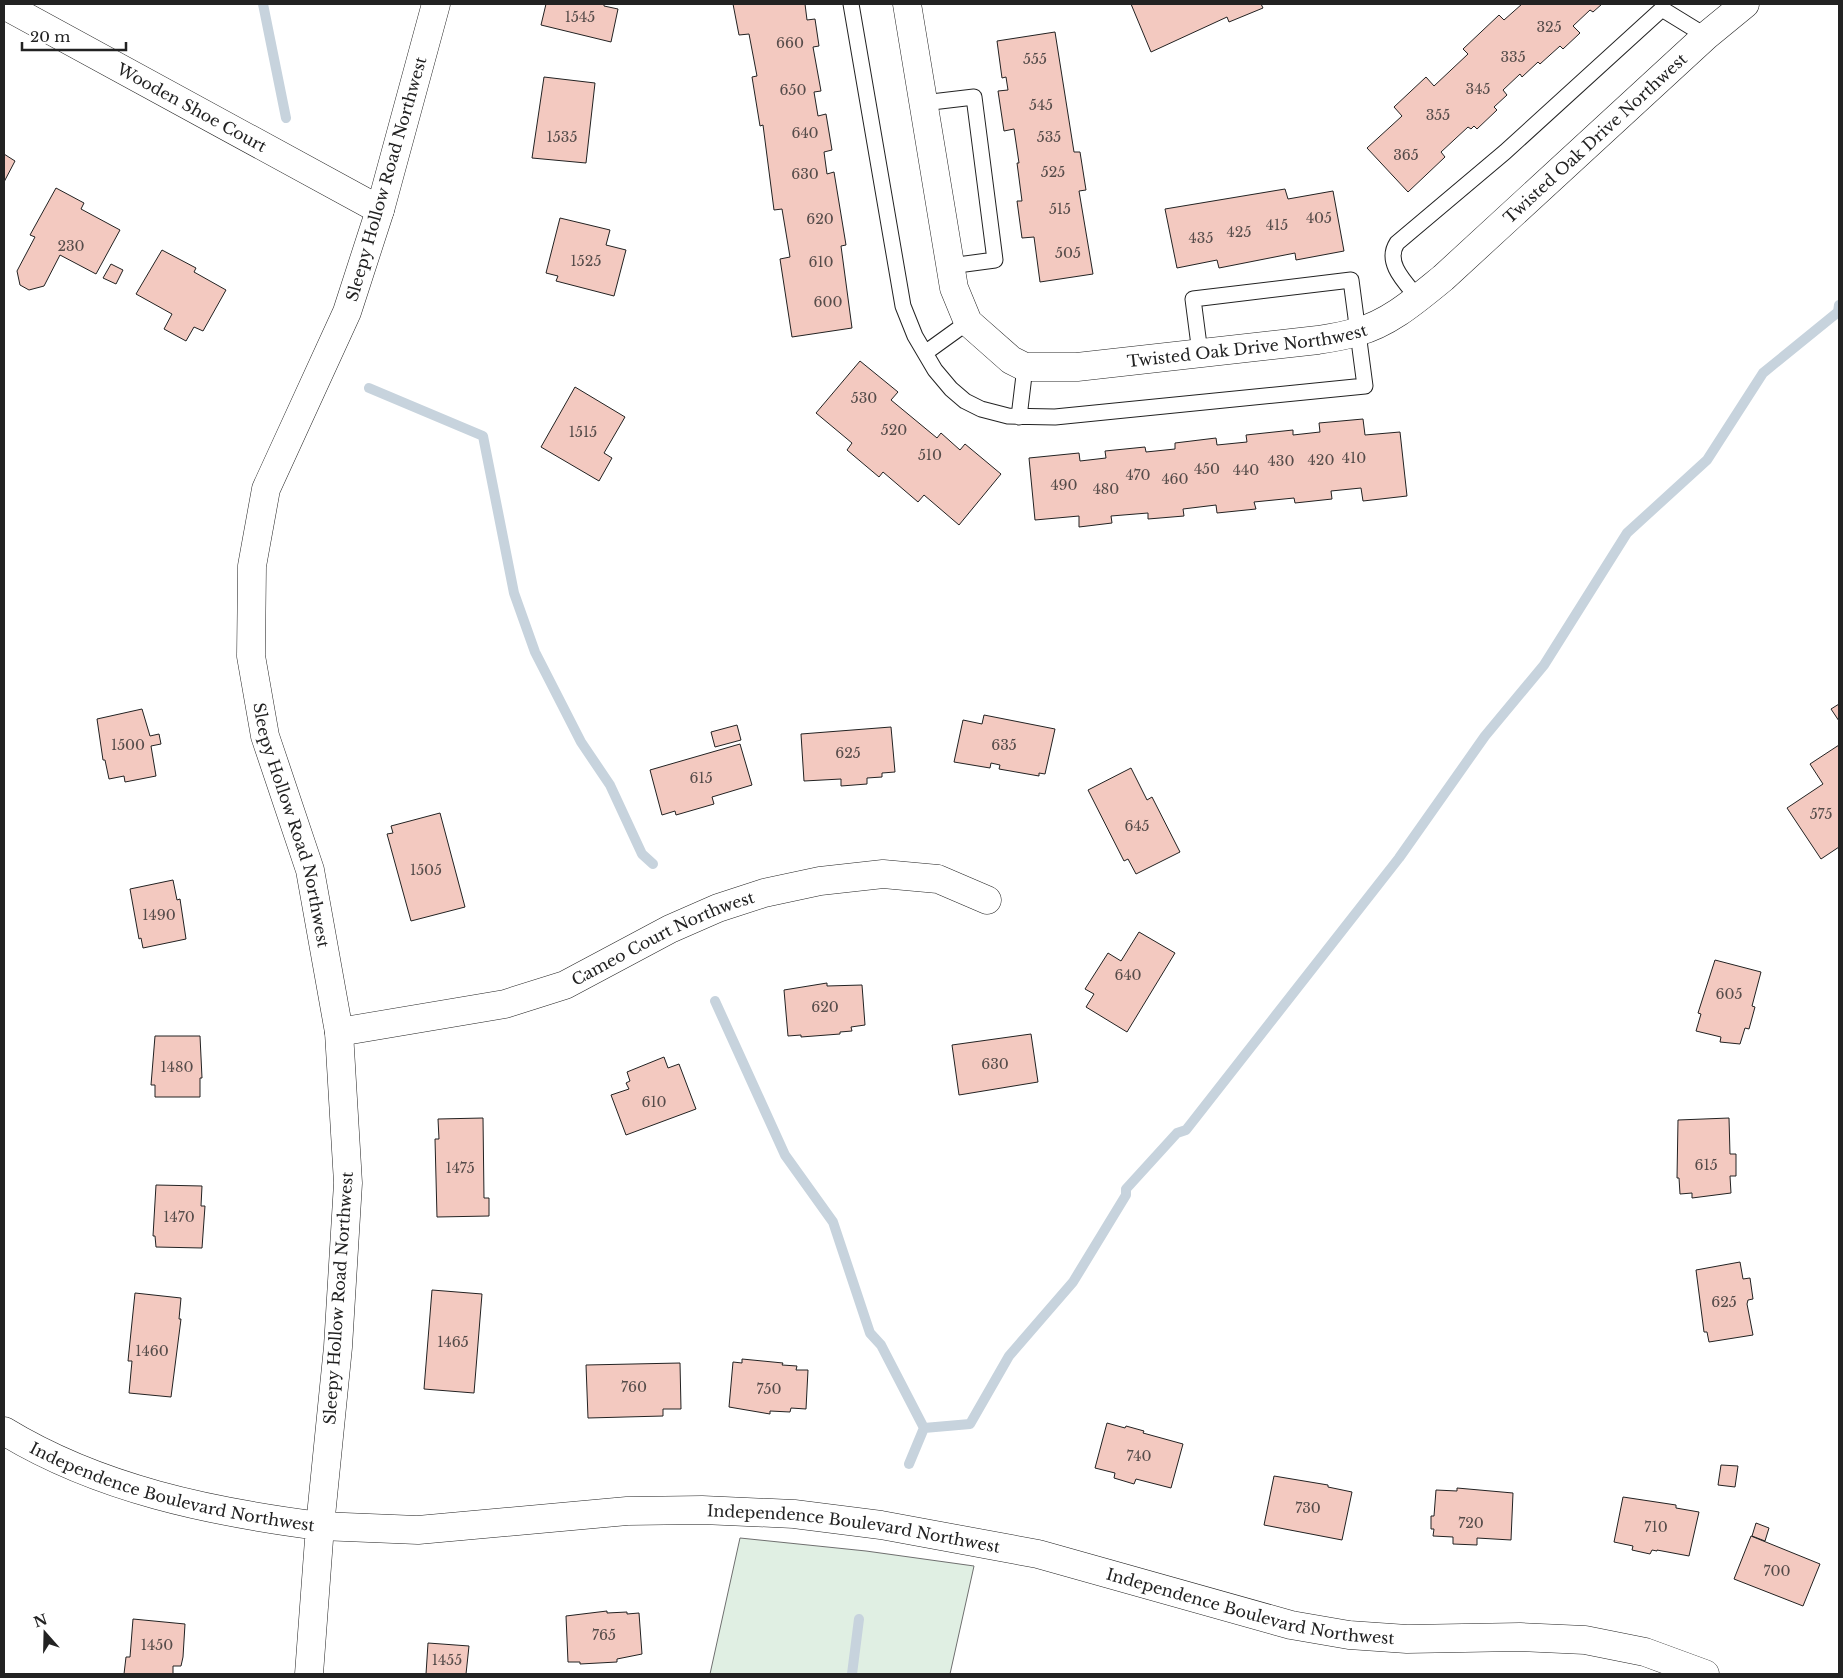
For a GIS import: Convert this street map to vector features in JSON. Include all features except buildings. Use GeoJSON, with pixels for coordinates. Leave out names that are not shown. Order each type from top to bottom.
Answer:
{"type":"FeatureCollection","features":[{"type":"Feature","properties":{"kind":"street","name":"Sleepy Hollow Road Northwest"},"geometry":{"type":"LineString","coordinates":[[309,1674],[320,1526],[338,1347],[348,1183],[339,1032],[310,870],[266,736],[251,656],[252,566],[266,489],[347,312],[380,210],[436,4]]}},
{"type":"Feature","properties":{"kind":"street","name":"Twisted Oak Drive Northwest"},"geometry":{"type":"LineString","coordinates":[[907,4],[954,288],[968,322],[999,352],[1025,367],[1077,367],[1318,340],[1357,332],[1377,324],[1418,298],[1706,36],[1745,4]]}},
{"type":"Feature","properties":{"kind":"street","name":"Wooden Shoe Court"},"geometry":{"type":"LineString","coordinates":[[4,5],[380,210]]}},
{"type":"Feature","properties":{"kind":"street","name":"Cameo Court Northwest"},"geometry":{"type":"LineString","coordinates":[[339,1032],[505,1004],[557,988],[670,929],[718,908],[764,893],[811,883],[883,874],[938,879],[987,900]]}},
{"type":"Feature","properties":{"kind":"street","name":"Independence Boulevard Northwest"},"geometry":{"type":"LineString","coordinates":[[4,1431],[22,1442],[91,1473],[166,1498],[248,1517],[320,1526],[418,1530],[627,1511],[702,1510],[794,1514],[881,1525],[1038,1554],[1292,1625],[1349,1635],[1406,1639],[1520,1637],[1585,1640],[1646,1652],[1705,1674]]}},
{"type":"Feature","properties":{"kind":"lane"},"geometry":{"type":"LineString","coordinates":[[851,4],[903,306],[907,319],[925,353],[951,389],[965,401],[980,409],[1019,417],[1055,416],[1365,386],[1351,280],[1193,299],[1200,353]]}},
{"type":"Feature","properties":{"kind":"lane"},"geometry":{"type":"LineString","coordinates":[[1418,298],[1399,275],[1393,262],[1392,253],[1397,242],[1505,152],[1662,9],[1706,36]]}},
{"type":"Feature","properties":{"kind":"lane"},"geometry":{"type":"LineString","coordinates":[[923,103],[974,97],[995,260],[950,266]]}},
{"type":"Feature","properties":{"kind":"lane"},"geometry":{"type":"LineString","coordinates":[[925,353],[968,322]]}},
{"type":"Feature","properties":{"kind":"lane"},"geometry":{"type":"LineString","coordinates":[[1019,417],[1025,367]]}},
{"type":"Feature","properties":{"kind":"green space"},"geometry":{"type":"Polygon","coordinates":[[[740,1538],[866,1551],[974,1566],[950,1674],[710,1674],[740,1538]]]}},
{"type":"Feature","properties":{"kind":"waterway"},"geometry":{"type":"LineString","coordinates":[[263,4],[286,118]]}},
{"type":"Feature","properties":{"kind":"waterway"},"geometry":{"type":"LineString","coordinates":[[924,1428],[970,1424],[1009,1356],[1073,1282],[1126,1195],[1126,1189],[1177,1133],[1186,1130],[1399,858],[1485,736],[1544,665],[1627,533],[1707,460],[1763,373],[1838,312],[1839,305]]}},
{"type":"Feature","properties":{"kind":"waterway"},"geometry":{"type":"LineString","coordinates":[[369,388],[483,436],[514,593],[535,652],[581,742],[610,785],[642,854],[653,864]]}},
{"type":"Feature","properties":{"kind":"waterway"},"geometry":{"type":"LineString","coordinates":[[715,1001],[785,1155],[833,1222],[870,1333],[881,1345],[924,1428]]}},
{"type":"Feature","properties":{"kind":"waterway"},"geometry":{"type":"LineString","coordinates":[[909,1464],[924,1428]]}},
{"type":"Feature","properties":{"kind":"waterway"},"geometry":{"type":"LineString","coordinates":[[852,1674],[859,1619]]}}]}
